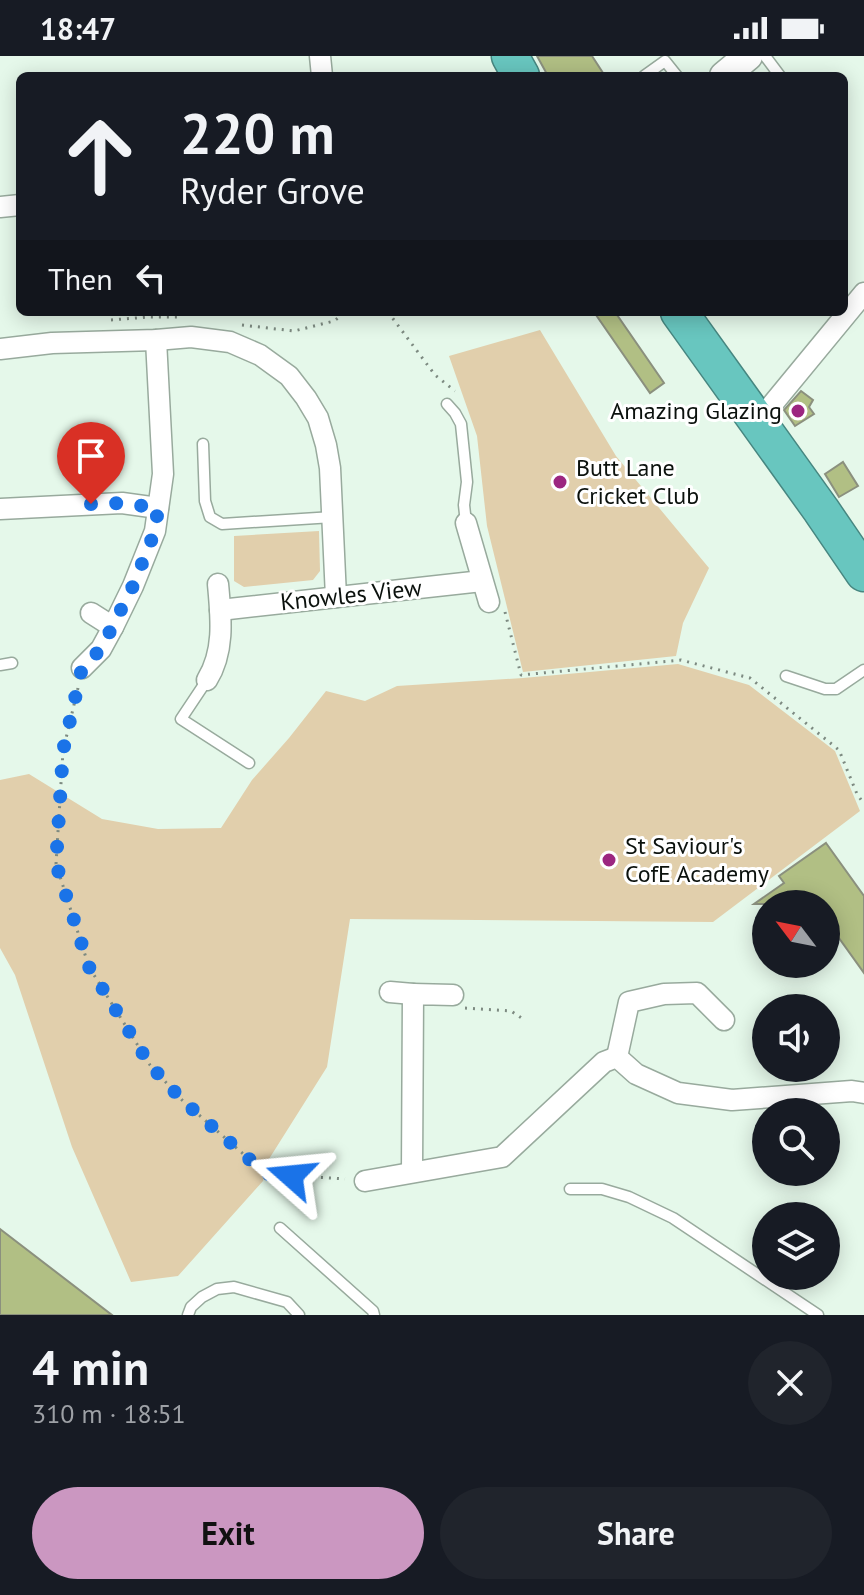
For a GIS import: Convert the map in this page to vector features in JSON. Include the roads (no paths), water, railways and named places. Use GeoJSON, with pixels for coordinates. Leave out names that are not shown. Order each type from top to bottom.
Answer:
{"type":"FeatureCollection","features":[{"type":"Feature","properties":{"kind":"highway"},"geometry":{"type":"LineString","coordinates":[[682,316],[864,573]]}},
{"type":"Feature","properties":{"kind":"main road"},"geometry":{"type":"LineString","coordinates":[[729,72],[748,56]]}},
{"type":"Feature","properties":{"kind":"street"},"geometry":{"type":"LineString","coordinates":[[848,312],[864,293]]}},
{"type":"Feature","properties":{"kind":"street"},"geometry":{"type":"LineString","coordinates":[[757,423],[845,316]]}},
{"type":"Feature","properties":{"kind":"street"},"geometry":{"type":"LineString","coordinates":[[0,349],[52,343],[191,337],[230,342],[260,355],[289,376],[318,418],[330,468],[336,597]]}},
{"type":"Feature","properties":{"kind":"street"},"geometry":{"type":"LineString","coordinates":[[82,668],[101,649],[113,627],[155,531],[163,474],[156,340]]}},
{"type":"Feature","properties":{"kind":"street"},"geometry":{"type":"LineString","coordinates":[[0,509],[122,503],[158,508]]}},
{"type":"Feature","properties":{"kind":"street"},"geometry":{"type":"LineString","coordinates":[[466,523],[482,581],[496,601]]}},
{"type":"Feature","properties":{"kind":"street","name":"Knowles View"},"geometry":{"type":"LineString","coordinates":[[220,610],[482,581]]}},
{"type":"Feature","properties":{"kind":"street"},"geometry":{"type":"LineString","coordinates":[[207,680],[220,645],[218,584]]}},
{"type":"Feature","properties":{"kind":"street"},"geometry":{"type":"LineString","coordinates":[[91,613],[113,627]]}},
{"type":"Feature","properties":{"kind":"street"},"geometry":{"type":"LineString","coordinates":[[390,992],[453,995]]}},
{"type":"Feature","properties":{"kind":"street"},"geometry":{"type":"LineString","coordinates":[[617,1057],[629,1002],[664,994],[697,993],[724,1020]]}},
{"type":"Feature","properties":{"kind":"street"},"geometry":{"type":"LineString","coordinates":[[412,1172],[413,994]]}},
{"type":"Feature","properties":{"kind":"street"},"geometry":{"type":"LineString","coordinates":[[365,1181],[502,1157],[604,1062],[617,1057]]}},
{"type":"Feature","properties":{"kind":"street"},"geometry":{"type":"LineString","coordinates":[[617,1057],[636,1074],[678,1093],[732,1100],[852,1091],[864,1093]]}},
{"type":"Feature","properties":{"kind":"lane"},"geometry":{"type":"LineString","coordinates":[[650,72],[665,61],[674,72]]}},
{"type":"Feature","properties":{"kind":"lane"},"geometry":{"type":"LineString","coordinates":[[447,404],[461,424],[467,482],[464,505],[466,523]]}},
{"type":"Feature","properties":{"kind":"lane"},"geometry":{"type":"LineString","coordinates":[[203,444],[205,501],[210,517],[222,524],[333,517]]}},
{"type":"Feature","properties":{"kind":"lane"},"geometry":{"type":"LineString","coordinates":[[786,676],[825,689],[836,689],[864,670]]}},
{"type":"Feature","properties":{"kind":"lane"},"geometry":{"type":"LineString","coordinates":[[207,680],[181,719],[249,763]]}},
{"type":"Feature","properties":{"kind":"lane"},"geometry":{"type":"LineString","coordinates":[[570,1189],[602,1189],[652,1206],[818,1315]]}},
{"type":"Feature","properties":{"kind":"lane"},"geometry":{"type":"LineString","coordinates":[[280,1228],[374,1315]]}},
{"type":"Feature","properties":{"kind":"lane"},"geometry":{"type":"LineString","coordinates":[[188,1315],[191,1307],[202,1297],[217,1289],[234,1287],[287,1302],[299,1315]]}},
{"type":"Feature","properties":{"kind":"place","name":"Amazing Glazing"},"geometry":{"type":"Point","coordinates":[798,411]}},
{"type":"Feature","properties":{"kind":"place","name":"Butt Lane Cricket Club"},"geometry":{"type":"Point","coordinates":[560,482]}},
{"type":"Feature","properties":{"kind":"place","name":"St Saviour's CofE Academy"},"geometry":{"type":"Point","coordinates":[609,860]}}]}
